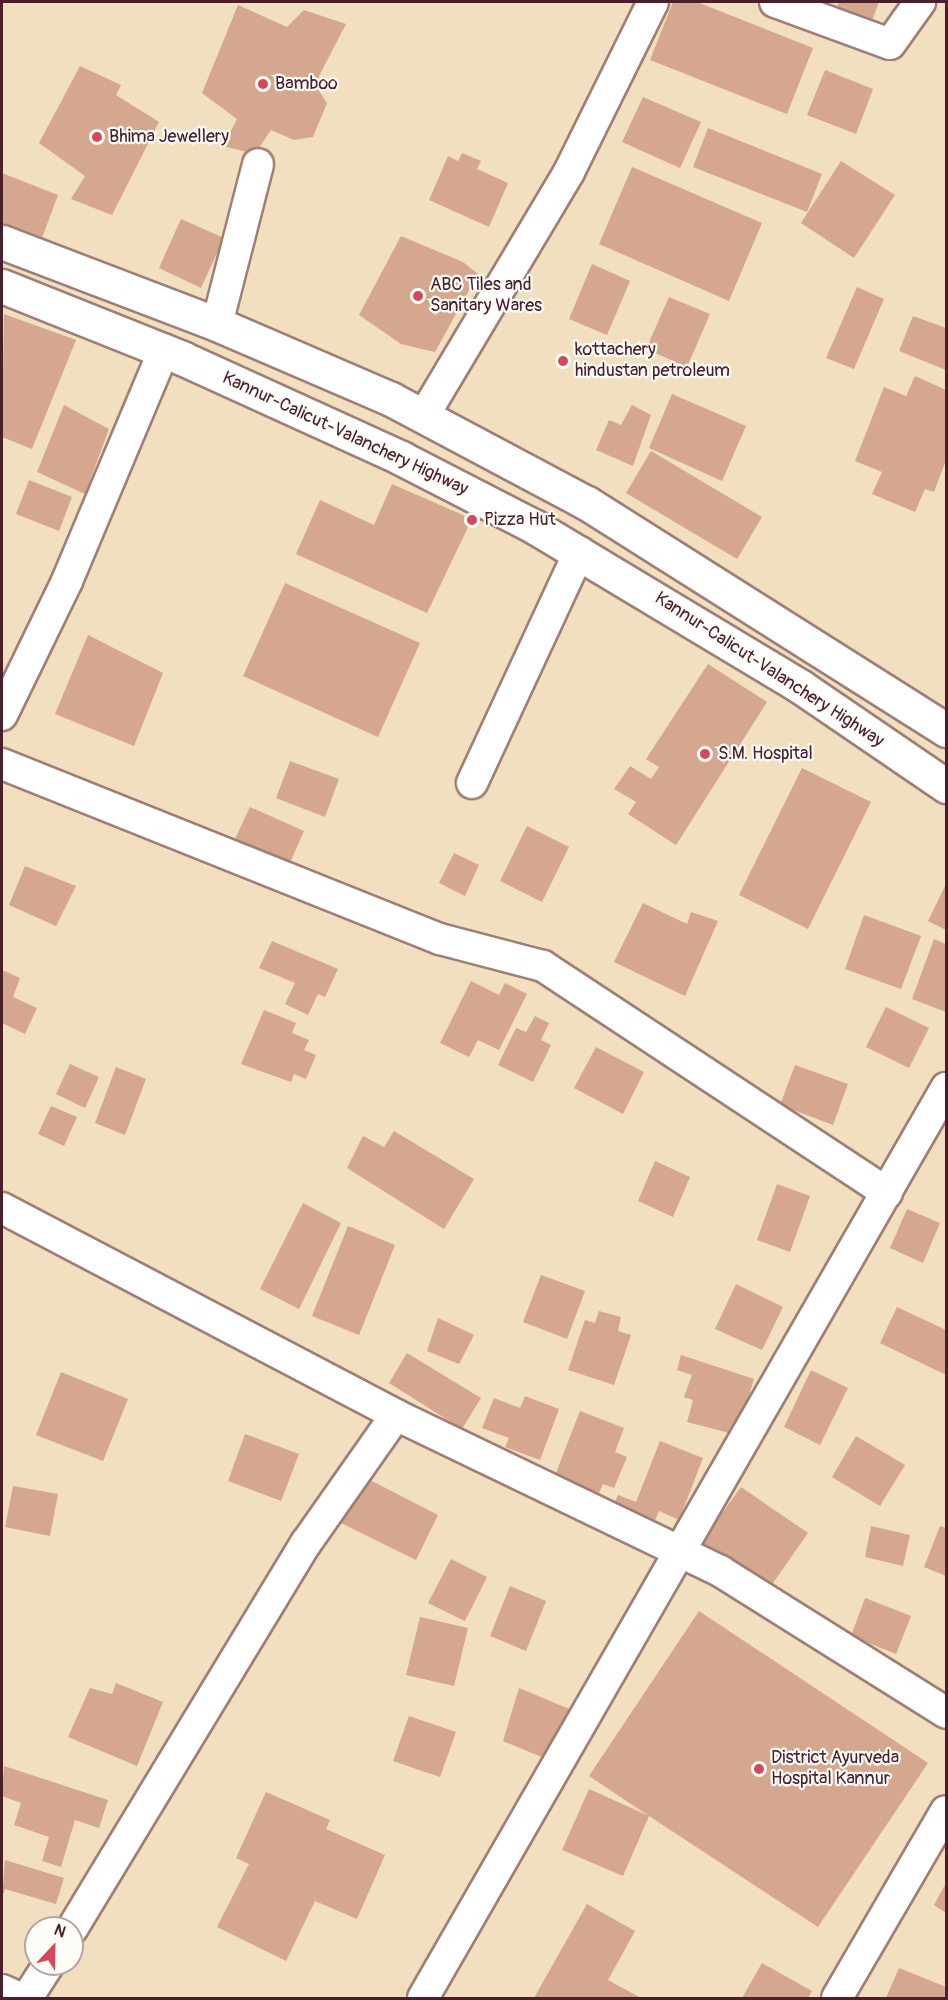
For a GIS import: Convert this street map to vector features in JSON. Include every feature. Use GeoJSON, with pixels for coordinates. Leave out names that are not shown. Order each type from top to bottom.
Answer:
{"type":"FeatureCollection","features":[{"type":"Feature","properties":{"kind":"highway"},"geometry":{"type":"LineString","coordinates":[[2,242],[217,324],[423,417],[587,503],[946,730]]}},
{"type":"Feature","properties":{"kind":"highway","name":"Kannur-Calicut-Valanchery Highway"},"geometry":{"type":"LineString","coordinates":[[2,286],[164,351],[401,458],[579,552],[801,687],[946,786]]}},
{"type":"Feature","properties":{"kind":"street"},"geometry":{"type":"LineString","coordinates":[[423,417],[569,172],[653,2]]}},
{"type":"Feature","properties":{"kind":"street"},"geometry":{"type":"LineString","coordinates":[[775,2],[890,44],[920,2]]}},
{"type":"Feature","properties":{"kind":"street"},"geometry":{"type":"LineString","coordinates":[[217,324],[258,164]]}},
{"type":"Feature","properties":{"kind":"street"},"geometry":{"type":"LineString","coordinates":[[2,715],[67,581],[164,351]]}},
{"type":"Feature","properties":{"kind":"street"},"geometry":{"type":"LineString","coordinates":[[472,783],[579,552]]}},
{"type":"Feature","properties":{"kind":"street"},"geometry":{"type":"LineString","coordinates":[[2,764],[440,939],[543,966],[887,1193]]}},
{"type":"Feature","properties":{"kind":"street"},"geometry":{"type":"LineString","coordinates":[[423,1998],[946,1088]]}},
{"type":"Feature","properties":{"kind":"street"},"geometry":{"type":"LineString","coordinates":[[2,1208],[396,1415],[720,1571],[946,1713]]}},
{"type":"Feature","properties":{"kind":"street"},"geometry":{"type":"LineString","coordinates":[[80,1916],[306,1543],[396,1415]]}},
{"type":"Feature","properties":{"kind":"street"},"geometry":{"type":"LineString","coordinates":[[837,1998],[946,1811]]}},
{"type":"Feature","properties":{"kind":"street"},"geometry":{"type":"LineString","coordinates":[[27,1998],[41,1976]]}},
{"type":"Feature","properties":{"kind":"street"},"geometry":{"type":"LineString","coordinates":[[2,1990],[20,1998]]}},
{"type":"Feature","properties":{"kind":"building"},"geometry":{"type":"Polygon","coordinates":[[[673,2],[697,2],[813,48],[787,114],[650,60],[673,2]]]}},
{"type":"Feature","properties":{"kind":"building"},"geometry":{"type":"Polygon","coordinates":[[[839,2],[879,2],[870,26],[835,13],[839,2]]]}},
{"type":"Feature","properties":{"kind":"building","name":"Bamboo"},"geometry":{"type":"Polygon","coordinates":[[[238,5],[287,27],[304,10],[346,24],[319,76],[319,91],[327,103],[313,137],[294,140],[271,130],[255,154],[223,146],[237,119],[202,93],[238,5]]]}},
{"type":"Feature","properties":{"kind":"building","name":"Bhima Jewellery"},"geometry":{"type":"Polygon","coordinates":[[[80,66],[121,85],[116,95],[159,122],[112,215],[71,199],[85,176],[39,143],[80,66]]]}},
{"type":"Feature","properties":{"kind":"building"},"geometry":{"type":"Polygon","coordinates":[[[825,70],[873,89],[856,134],[807,115],[825,70]]]}},
{"type":"Feature","properties":{"kind":"building"},"geometry":{"type":"Polygon","coordinates":[[[643,97],[701,122],[680,168],[622,142],[643,97]]]}},
{"type":"Feature","properties":{"kind":"building"},"geometry":{"type":"Polygon","coordinates":[[[708,128],[822,174],[807,212],[693,167],[708,128]]]}},
{"type":"Feature","properties":{"kind":"building"},"geometry":{"type":"Polygon","coordinates":[[[462,153],[481,161],[477,169],[508,183],[489,227],[429,200],[448,156],[458,161],[462,153]]]}},
{"type":"Feature","properties":{"kind":"building"},"geometry":{"type":"Polygon","coordinates":[[[841,161],[895,195],[854,258],[801,223],[841,161]]]}},
{"type":"Feature","properties":{"kind":"building"},"geometry":{"type":"Polygon","coordinates":[[[632,167],[762,223],[729,301],[599,244],[632,167]]]}},
{"type":"Feature","properties":{"kind":"building"},"geometry":{"type":"Polygon","coordinates":[[[2,173],[58,195],[42,238],[2,223],[2,173]]]}},
{"type":"Feature","properties":{"kind":"building"},"geometry":{"type":"Polygon","coordinates":[[[181,219],[224,238],[201,288],[159,268],[181,219]]]}},
{"type":"Feature","properties":{"kind":"building","name":"ABC Tiles and Sanitary Wares"},"geometry":{"type":"Polygon","coordinates":[[[401,236],[463,262],[478,274],[435,352],[401,344],[359,315],[401,236]]]}},
{"type":"Feature","properties":{"kind":"building"},"geometry":{"type":"Polygon","coordinates":[[[592,264],[630,281],[607,335],[569,319],[592,264]]]}},
{"type":"Feature","properties":{"kind":"building"},"geometry":{"type":"Polygon","coordinates":[[[857,287],[884,299],[854,369],[826,358],[857,287]]]}},
{"type":"Feature","properties":{"kind":"building"},"geometry":{"type":"Polygon","coordinates":[[[669,297],[710,314],[687,367],[646,349],[669,297]]]}},
{"type":"Feature","properties":{"kind":"building"},"geometry":{"type":"Polygon","coordinates":[[[4,314],[76,340],[32,449],[2,437],[4,314]]]}},
{"type":"Feature","properties":{"kind":"building"},"geometry":{"type":"Polygon","coordinates":[[[913,316],[946,328],[946,370],[899,351],[913,316]]]}},
{"type":"Feature","properties":{"kind":"building"},"geometry":{"type":"Polygon","coordinates":[[[915,376],[946,390],[946,460],[934,492],[925,489],[915,512],[872,494],[882,472],[855,461],[884,387],[906,396],[915,376]]]}},
{"type":"Feature","properties":{"kind":"building"},"geometry":{"type":"Polygon","coordinates":[[[672,394],[746,426],[722,481],[649,448],[672,394]]]}},
{"type":"Feature","properties":{"kind":"building"},"geometry":{"type":"Polygon","coordinates":[[[64,405],[109,429],[85,494],[37,472],[64,405]]]}},
{"type":"Feature","properties":{"kind":"building"},"geometry":{"type":"Polygon","coordinates":[[[632,405],[651,415],[633,466],[596,450],[609,420],[621,425],[632,405]]]}},
{"type":"Feature","properties":{"kind":"building"},"geometry":{"type":"Polygon","coordinates":[[[651,451],[762,517],[737,559],[626,493],[651,451]]]}},
{"type":"Feature","properties":{"kind":"building"},"geometry":{"type":"Polygon","coordinates":[[[29,480],[72,497],[59,531],[16,514],[29,480]]]}},
{"type":"Feature","properties":{"kind":"building"},"geometry":{"type":"Polygon","coordinates":[[[392,484],[472,519],[427,613],[296,554],[320,500],[374,525],[392,484]]]}},
{"type":"Feature","properties":{"kind":"building"},"geometry":{"type":"Polygon","coordinates":[[[285,583],[420,643],[378,737],[243,676],[285,583]]]}},
{"type":"Feature","properties":{"kind":"building"},"geometry":{"type":"Polygon","coordinates":[[[88,635],[163,673],[134,746],[55,714],[88,635]]]}},
{"type":"Feature","properties":{"kind":"building"},"geometry":{"type":"Polygon","coordinates":[[[708,664],[767,702],[676,845],[628,814],[636,802],[614,789],[630,766],[651,779],[659,767],[646,759],[708,664]]]}},
{"type":"Feature","properties":{"kind":"building"},"geometry":{"type":"Polygon","coordinates":[[[290,761],[339,779],[325,817],[276,798],[290,761]]]}},
{"type":"Feature","properties":{"kind":"building"},"geometry":{"type":"Polygon","coordinates":[[[802,768],[871,802],[808,929],[739,895],[802,768]]]}},
{"type":"Feature","properties":{"kind":"building"},"geometry":{"type":"Polygon","coordinates":[[[250,807],[304,831],[289,865],[234,841],[250,807]]]}},
{"type":"Feature","properties":{"kind":"building"},"geometry":{"type":"Polygon","coordinates":[[[527,826],[569,847],[542,902],[500,881],[527,826]]]}},
{"type":"Feature","properties":{"kind":"building"},"geometry":{"type":"Polygon","coordinates":[[[454,853],[479,865],[465,896],[439,883],[454,853]]]}},
{"type":"Feature","properties":{"kind":"building"},"geometry":{"type":"Polygon","coordinates":[[[25,866],[76,886],[56,926],[9,905],[25,866]]]}},
{"type":"Feature","properties":{"kind":"building"},"geometry":{"type":"Polygon","coordinates":[[[946,884],[946,930],[928,921],[946,884]]]}},
{"type":"Feature","properties":{"kind":"building"},"geometry":{"type":"Polygon","coordinates":[[[643,903],[687,924],[691,912],[718,921],[685,996],[614,962],[643,903]]]}},
{"type":"Feature","properties":{"kind":"building"},"geometry":{"type":"Polygon","coordinates":[[[864,915],[921,936],[901,989],[845,969],[864,915]]]}},
{"type":"Feature","properties":{"kind":"building"},"geometry":{"type":"Polygon","coordinates":[[[934,939],[946,944],[946,1012],[912,999],[934,939]]]}},
{"type":"Feature","properties":{"kind":"building"},"geometry":{"type":"Polygon","coordinates":[[[272,941],[338,969],[325,997],[318,994],[308,1015],[285,1004],[295,983],[259,968],[272,941]]]}},
{"type":"Feature","properties":{"kind":"building"},"geometry":{"type":"Polygon","coordinates":[[[2,970],[20,978],[13,997],[37,1008],[25,1034],[2,1023],[2,970]]]}},
{"type":"Feature","properties":{"kind":"building"},"geometry":{"type":"Polygon","coordinates":[[[471,981],[499,995],[505,983],[527,994],[499,1050],[478,1040],[469,1057],[440,1043],[471,981]]]}},
{"type":"Feature","properties":{"kind":"building"},"geometry":{"type":"Polygon","coordinates":[[[886,1007],[929,1028],[909,1068],[866,1047],[886,1007]]]}},
{"type":"Feature","properties":{"kind":"building"},"geometry":{"type":"Polygon","coordinates":[[[264,1010],[296,1023],[292,1033],[309,1040],[304,1050],[316,1055],[306,1079],[294,1074],[291,1082],[241,1064],[264,1010]]]}},
{"type":"Feature","properties":{"kind":"building"},"geometry":{"type":"Polygon","coordinates":[[[535,1016],[549,1023],[541,1040],[551,1045],[533,1082],[498,1065],[516,1028],[526,1032],[535,1016]]]}},
{"type":"Feature","properties":{"kind":"building"},"geometry":{"type":"Polygon","coordinates":[[[596,1047],[644,1072],[623,1114],[574,1088],[596,1047]]]}},
{"type":"Feature","properties":{"kind":"building"},"geometry":{"type":"Polygon","coordinates":[[[70,1064],[99,1077],[85,1108],[56,1094],[70,1064]]]}},
{"type":"Feature","properties":{"kind":"building"},"geometry":{"type":"Polygon","coordinates":[[[795,1065],[848,1084],[833,1125],[780,1105],[795,1065]]]}},
{"type":"Feature","properties":{"kind":"building"},"geometry":{"type":"Polygon","coordinates":[[[116,1067],[146,1079],[125,1135],[95,1123],[116,1067]]]}},
{"type":"Feature","properties":{"kind":"building"},"geometry":{"type":"Polygon","coordinates":[[[51,1106],[77,1117],[64,1146],[38,1134],[51,1106]]]}},
{"type":"Feature","properties":{"kind":"building"},"geometry":{"type":"Polygon","coordinates":[[[394,1131],[474,1179],[444,1229],[347,1168],[363,1136],[384,1147],[394,1131]]]}},
{"type":"Feature","properties":{"kind":"building"},"geometry":{"type":"Polygon","coordinates":[[[655,1161],[690,1177],[673,1217],[638,1201],[655,1161]]]}},
{"type":"Feature","properties":{"kind":"building"},"geometry":{"type":"Polygon","coordinates":[[[777,1184],[810,1196],[790,1252],[757,1240],[777,1184]]]}},
{"type":"Feature","properties":{"kind":"building"},"geometry":{"type":"Polygon","coordinates":[[[303,1203],[341,1223],[299,1309],[260,1289],[303,1203]]]}},
{"type":"Feature","properties":{"kind":"building"},"geometry":{"type":"Polygon","coordinates":[[[907,1209],[940,1223],[923,1263],[890,1248],[907,1209]]]}},
{"type":"Feature","properties":{"kind":"building"},"geometry":{"type":"Polygon","coordinates":[[[348,1226],[395,1245],[359,1335],[312,1316],[348,1226]]]}},
{"type":"Feature","properties":{"kind":"building"},"geometry":{"type":"Polygon","coordinates":[[[541,1275],[585,1291],[567,1339],[523,1322],[541,1275]]]}},
{"type":"Feature","properties":{"kind":"building"},"geometry":{"type":"Polygon","coordinates":[[[736,1284],[783,1307],[762,1350],[715,1329],[736,1284]]]}},
{"type":"Feature","properties":{"kind":"building"},"geometry":{"type":"Polygon","coordinates":[[[897,1307],[946,1330],[946,1375],[880,1343],[897,1307]]]}},
{"type":"Feature","properties":{"kind":"building"},"geometry":{"type":"Polygon","coordinates":[[[599,1311],[621,1317],[618,1331],[631,1335],[614,1385],[568,1370],[585,1320],[595,1323],[599,1311]]]}},
{"type":"Feature","properties":{"kind":"building"},"geometry":{"type":"Polygon","coordinates":[[[438,1318],[474,1335],[459,1364],[427,1351],[438,1318]]]}},
{"type":"Feature","properties":{"kind":"building"},"geometry":{"type":"Polygon","coordinates":[[[407,1353],[481,1398],[462,1429],[389,1383],[407,1353]]]}},
{"type":"Feature","properties":{"kind":"building"},"geometry":{"type":"Polygon","coordinates":[[[681,1355],[754,1379],[737,1435],[687,1422],[693,1400],[684,1397],[692,1375],[677,1370],[681,1355]]]}},
{"type":"Feature","properties":{"kind":"building"},"geometry":{"type":"Polygon","coordinates":[[[811,1370],[848,1388],[820,1445],[784,1427],[811,1370]]]}},
{"type":"Feature","properties":{"kind":"building"},"geometry":{"type":"Polygon","coordinates":[[[61,1372],[128,1399],[103,1461],[36,1435],[61,1372]]]}},
{"type":"Feature","properties":{"kind":"building"},"geometry":{"type":"Polygon","coordinates":[[[525,1396],[559,1409],[540,1460],[505,1447],[509,1438],[482,1428],[494,1398],[520,1408],[525,1396]]]}},
{"type":"Feature","properties":{"kind":"building"},"geometry":{"type":"Polygon","coordinates":[[[580,1411],[624,1428],[615,1452],[627,1457],[614,1488],[603,1484],[598,1495],[554,1478],[580,1411]]]}},
{"type":"Feature","properties":{"kind":"building"},"geometry":{"type":"Polygon","coordinates":[[[245,1434],[299,1454],[281,1501],[228,1481],[245,1434]]]}},
{"type":"Feature","properties":{"kind":"building"},"geometry":{"type":"Polygon","coordinates":[[[856,1436],[905,1465],[880,1506],[832,1477],[856,1436]]]}},
{"type":"Feature","properties":{"kind":"building"},"geometry":{"type":"Polygon","coordinates":[[[660,1441],[703,1458],[679,1520],[659,1511],[651,1530],[610,1513],[618,1495],[636,1502],[660,1441]]]}},
{"type":"Feature","properties":{"kind":"building"},"geometry":{"type":"Polygon","coordinates":[[[364,1477],[438,1515],[416,1560],[341,1523],[364,1477]]]}},
{"type":"Feature","properties":{"kind":"building"},"geometry":{"type":"Polygon","coordinates":[[[13,1486],[58,1494],[50,1536],[5,1527],[13,1486]]]}},
{"type":"Feature","properties":{"kind":"building"},"geometry":{"type":"Polygon","coordinates":[[[741,1487],[808,1533],[766,1593],[699,1545],[741,1487]]]}},
{"type":"Feature","properties":{"kind":"building"},"geometry":{"type":"Polygon","coordinates":[[[871,1526],[910,1535],[903,1566],[865,1557],[871,1526]]]}},
{"type":"Feature","properties":{"kind":"building"},"geometry":{"type":"Polygon","coordinates":[[[940,1526],[946,1528],[946,1576],[924,1567],[940,1526]]]}},
{"type":"Feature","properties":{"kind":"building"},"geometry":{"type":"Polygon","coordinates":[[[451,1559],[487,1577],[465,1621],[428,1603],[451,1559]]]}},
{"type":"Feature","properties":{"kind":"building"},"geometry":{"type":"Polygon","coordinates":[[[510,1586],[546,1601],[526,1651],[490,1636],[510,1586]]]}},
{"type":"Feature","properties":{"kind":"building"},"geometry":{"type":"Polygon","coordinates":[[[865,1598],[911,1616],[896,1654],[851,1636],[865,1598]]]}},
{"type":"Feature","properties":{"kind":"building","name":"District Ayurveda Hospital Kannur"},"geometry":{"type":"Polygon","coordinates":[[[699,1611],[928,1763],[818,1927],[589,1776],[699,1611]]]}},
{"type":"Feature","properties":{"kind":"building"},"geometry":{"type":"Polygon","coordinates":[[[420,1617],[468,1628],[454,1686],[406,1675],[420,1617]]]}},
{"type":"Feature","properties":{"kind":"building"},"geometry":{"type":"Polygon","coordinates":[[[116,1683],[163,1702],[137,1766],[68,1737],[90,1688],[112,1694],[116,1683]]]}},
{"type":"Feature","properties":{"kind":"building"},"geometry":{"type":"Polygon","coordinates":[[[519,1688],[574,1711],[551,1761],[503,1741],[519,1688]]]}},
{"type":"Feature","properties":{"kind":"building"},"geometry":{"type":"Polygon","coordinates":[[[409,1716],[456,1732],[440,1777],[393,1761],[409,1716]]]}},
{"type":"Feature","properties":{"kind":"building"},"geometry":{"type":"Polygon","coordinates":[[[4,1766],[108,1800],[99,1828],[75,1820],[61,1867],[42,1861],[49,1837],[14,1825],[21,1803],[2,1796],[4,1766]]]}},
{"type":"Feature","properties":{"kind":"building"},"geometry":{"type":"Polygon","coordinates":[[[589,1789],[649,1816],[623,1876],[562,1850],[589,1789]]]}},
{"type":"Feature","properties":{"kind":"building"},"geometry":{"type":"Polygon","coordinates":[[[266,1792],[330,1820],[326,1829],[385,1855],[357,1919],[315,1901],[286,1961],[217,1927],[249,1864],[236,1858],[266,1792]]]}},
{"type":"Feature","properties":{"kind":"building"},"geometry":{"type":"Polygon","coordinates":[[[5,1860],[64,1878],[56,1904],[5,1889],[2,1898],[5,1860]]]}},
{"type":"Feature","properties":{"kind":"building"},"geometry":{"type":"Polygon","coordinates":[[[946,1883],[946,1913],[934,1905],[946,1883]]]}},
{"type":"Feature","properties":{"kind":"building"},"geometry":{"type":"Polygon","coordinates":[[[587,1904],[635,1931],[608,1980],[641,1998],[534,1998],[587,1904]]]}},
{"type":"Feature","properties":{"kind":"building"},"geometry":{"type":"Polygon","coordinates":[[[762,1963],[812,1991],[808,1998],[742,1998],[762,1963]]]}},
{"type":"Feature","properties":{"kind":"building"},"geometry":{"type":"Polygon","coordinates":[[[899,1968],[946,1987],[946,1998],[886,1998],[899,1968]]]}},
{"type":"Feature","properties":{"kind":"place","name":"Bamboo"},"geometry":{"type":"Point","coordinates":[263,84]}},
{"type":"Feature","properties":{"kind":"place","name":"Bhima Jewellery"},"geometry":{"type":"Point","coordinates":[97,137]}},
{"type":"Feature","properties":{"kind":"place","name":"ABC Tiles and Sanitary Wares"},"geometry":{"type":"Point","coordinates":[418,296]}},
{"type":"Feature","properties":{"kind":"place","name":"kottachery hindustan petroleum"},"geometry":{"type":"Point","coordinates":[563,361]}},
{"type":"Feature","properties":{"kind":"place","name":"Pizza Hut"},"geometry":{"type":"Point","coordinates":[472,520]}},
{"type":"Feature","properties":{"kind":"place","name":"S.M. Hospital"},"geometry":{"type":"Point","coordinates":[705,754]}},
{"type":"Feature","properties":{"kind":"place","name":"District Ayurveda Hospital Kannur"},"geometry":{"type":"Point","coordinates":[759,1769]}}]}
